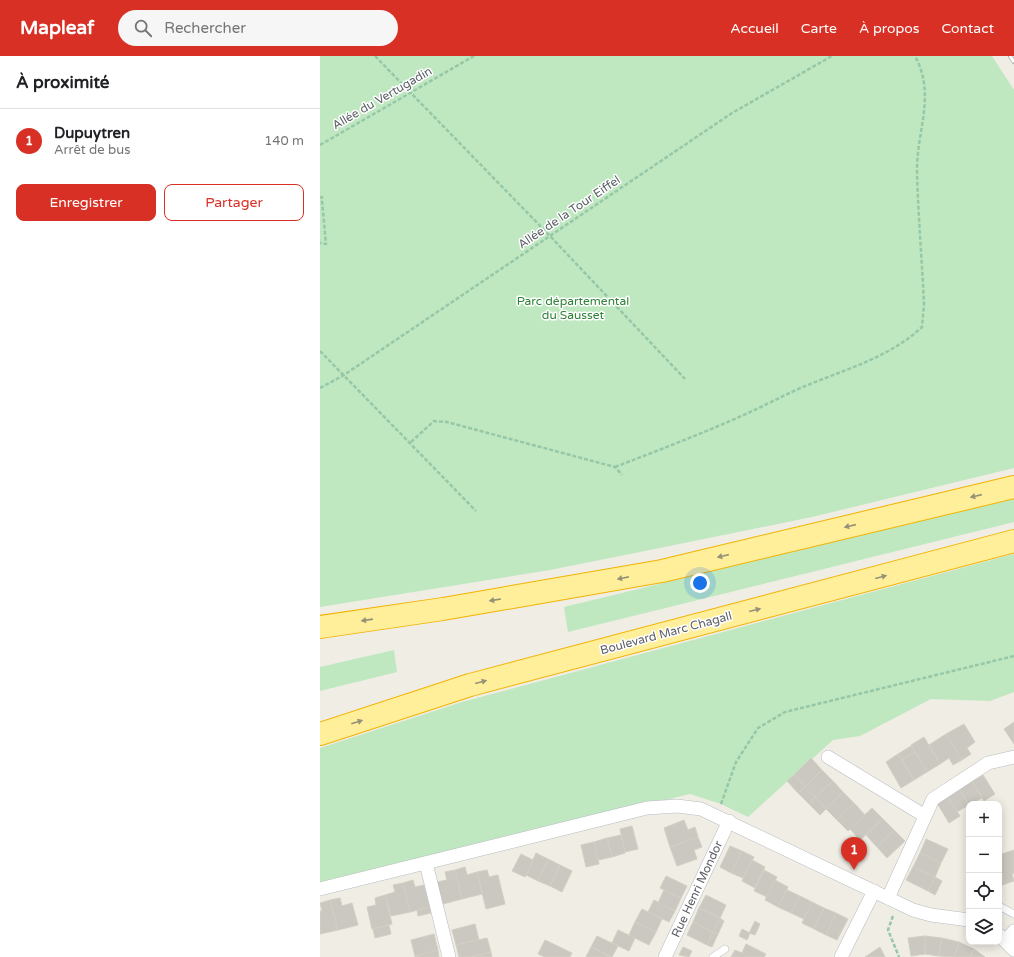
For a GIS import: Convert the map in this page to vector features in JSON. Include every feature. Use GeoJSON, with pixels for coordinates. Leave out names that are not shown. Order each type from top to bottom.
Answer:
{"type":"FeatureCollection","features":[{"type":"Feature","properties":{"kind":"highway"},"geometry":{"type":"LineString","coordinates":[[320,627],[444,609],[662,571],[1014,487]]}},
{"type":"Feature","properties":{"kind":"highway","name":"Boulevard Marc Chagall"},"geometry":{"type":"LineString","coordinates":[[320,734],[470,685],[1014,541]]}},
{"type":"Feature","properties":{"kind":"street"},"geometry":{"type":"LineString","coordinates":[[828,757],[925,816]]}},
{"type":"Feature","properties":{"kind":"street"},"geometry":{"type":"LineString","coordinates":[[888,898],[933,799],[988,763],[1014,757]]}},
{"type":"Feature","properties":{"kind":"street"},"geometry":{"type":"LineString","coordinates":[[320,889],[647,808],[677,806],[701,809],[717,816],[913,910],[931,915],[966,920]]}},
{"type":"Feature","properties":{"kind":"street","name":"Rue Henri Mondor"},"geometry":{"type":"LineString","coordinates":[[665,957],[729,822]]}},
{"type":"Feature","properties":{"kind":"street"},"geometry":{"type":"LineString","coordinates":[[426,863],[449,957]]}},
{"type":"Feature","properties":{"kind":"street"},"geometry":{"type":"LineString","coordinates":[[841,957],[874,891]]}},
{"type":"Feature","properties":{"kind":"lane"},"geometry":{"type":"LineString","coordinates":[[1002,908],[1014,914]]}},
{"type":"Feature","properties":{"kind":"lane"},"geometry":{"type":"LineString","coordinates":[[713,957],[725,949]]}},
{"type":"Feature","properties":{"kind":"path"},"geometry":{"type":"LineString","coordinates":[[375,56],[550,236],[685,379]]}},
{"type":"Feature","properties":{"kind":"path","name":"Allée du Vertugadin"},"geometry":{"type":"LineString","coordinates":[[320,145],[474,56]]}},
{"type":"Feature","properties":{"kind":"path","name":"Allée de la Tour Eiffel"},"geometry":{"type":"LineString","coordinates":[[320,388],[344,375],[732,113],[832,56]]}},
{"type":"Feature","properties":{"kind":"path"},"geometry":{"type":"LineString","coordinates":[[615,467],[747,413],[818,380],[853,367],[907,341],[922,327],[924,304],[917,151],[924,120],[925,87],[924,76],[915,56]]}},
{"type":"Feature","properties":{"kind":"path"},"geometry":{"type":"LineString","coordinates":[[320,198],[322,197],[326,244],[320,243]]}},
{"type":"Feature","properties":{"kind":"path"},"geometry":{"type":"LineString","coordinates":[[320,351],[411,442],[476,511]]}},
{"type":"Feature","properties":{"kind":"path"},"geometry":{"type":"LineString","coordinates":[[411,442],[434,421],[447,422],[615,467],[622,475]]}},
{"type":"Feature","properties":{"kind":"path"},"geometry":{"type":"LineString","coordinates":[[717,816],[736,762],[758,728],[785,712],[1014,656]]}},
{"type":"Feature","properties":{"kind":"path"},"geometry":{"type":"LineString","coordinates":[[899,957],[888,930],[894,914],[908,920],[913,910]]}},
{"type":"Feature","properties":{"kind":"green space","name":"Parc départemental du Sausset"},"geometry":{"type":"Polygon","coordinates":[[[320,56],[992,56],[1014,90],[1014,468],[812,517],[640,552],[550,570],[320,607],[320,56]]]}},
{"type":"Feature","properties":{"kind":"green space"},"geometry":{"type":"Polygon","coordinates":[[[1014,498],[1014,522],[568,632],[564,607],[1014,498]]]}},
{"type":"Feature","properties":{"kind":"green space"},"geometry":{"type":"Polygon","coordinates":[[[1014,554],[1014,692],[990,701],[931,699],[860,736],[833,740],[748,817],[721,804],[690,794],[320,883],[320,748],[462,702],[1014,554]]]}},
{"type":"Feature","properties":{"kind":"green space"},"geometry":{"type":"Polygon","coordinates":[[[394,650],[397,672],[320,691],[320,667],[394,650]]]}},
{"type":"Feature","properties":{"kind":"building"},"geometry":{"type":"Polygon","coordinates":[[[1014,722],[1014,744],[1004,729],[1014,722]]]}},
{"type":"Feature","properties":{"kind":"building"},"geometry":{"type":"Polygon","coordinates":[[[964,724],[975,742],[967,748],[971,754],[962,760],[946,734],[964,724]]]}},
{"type":"Feature","properties":{"kind":"building"},"geometry":{"type":"Polygon","coordinates":[[[946,734],[962,760],[953,765],[949,758],[940,764],[929,745],[946,734]]]}},
{"type":"Feature","properties":{"kind":"building"},"geometry":{"type":"Polygon","coordinates":[[[924,737],[940,764],[927,772],[911,745],[924,737]]]}},
{"type":"Feature","properties":{"kind":"building"},"geometry":{"type":"Polygon","coordinates":[[[911,746],[915,752],[902,760],[898,754],[911,746]]]}},
{"type":"Feature","properties":{"kind":"building"},"geometry":{"type":"Polygon","coordinates":[[[915,752],[927,772],[914,780],[902,760],[915,752]]]}},
{"type":"Feature","properties":{"kind":"building"},"geometry":{"type":"Polygon","coordinates":[[[898,754],[914,780],[901,788],[886,762],[898,754]]]}},
{"type":"Feature","properties":{"kind":"building"},"geometry":{"type":"Polygon","coordinates":[[[811,758],[822,770],[805,787],[794,775],[811,758]]]}},
{"type":"Feature","properties":{"kind":"building"},"geometry":{"type":"Polygon","coordinates":[[[822,770],[833,781],[815,797],[805,787],[822,770]]]}},
{"type":"Feature","properties":{"kind":"building"},"geometry":{"type":"Polygon","coordinates":[[[794,775],[805,787],[798,793],[787,781],[794,775]]]}},
{"type":"Feature","properties":{"kind":"building"},"geometry":{"type":"Polygon","coordinates":[[[983,775],[995,794],[984,801],[972,781],[983,775]]]}},
{"type":"Feature","properties":{"kind":"building"},"geometry":{"type":"Polygon","coordinates":[[[833,781],[843,792],[826,809],[815,797],[833,781]]]}},
{"type":"Feature","properties":{"kind":"building"},"geometry":{"type":"Polygon","coordinates":[[[972,781],[982,798],[976,801],[966,801],[959,789],[972,781]]]}},
{"type":"Feature","properties":{"kind":"building"},"geometry":{"type":"Polygon","coordinates":[[[805,787],[815,797],[809,804],[798,793],[805,787]]]}},
{"type":"Feature","properties":{"kind":"building"},"geometry":{"type":"Polygon","coordinates":[[[959,789],[966,801],[966,807],[957,812],[947,796],[959,789]]]}},
{"type":"Feature","properties":{"kind":"building"},"geometry":{"type":"Polygon","coordinates":[[[843,792],[854,803],[837,820],[826,809],[843,792]]]}},
{"type":"Feature","properties":{"kind":"building"},"geometry":{"type":"Polygon","coordinates":[[[947,796],[960,816],[949,823],[937,803],[947,796]]]}},
{"type":"Feature","properties":{"kind":"building"},"geometry":{"type":"Polygon","coordinates":[[[815,797],[826,809],[820,815],[809,804],[815,797]]]}},
{"type":"Feature","properties":{"kind":"building"},"geometry":{"type":"Polygon","coordinates":[[[854,803],[865,815],[848,831],[837,820],[854,803]]]}},
{"type":"Feature","properties":{"kind":"building"},"geometry":{"type":"Polygon","coordinates":[[[872,808],[883,819],[860,840],[850,829],[872,808]]]}},
{"type":"Feature","properties":{"kind":"building"},"geometry":{"type":"Polygon","coordinates":[[[883,819],[894,830],[877,847],[866,835],[883,819]]]}},
{"type":"Feature","properties":{"kind":"building"},"geometry":{"type":"Polygon","coordinates":[[[684,820],[688,830],[695,827],[698,837],[670,847],[664,828],[684,820]]]}},
{"type":"Feature","properties":{"kind":"building"},"geometry":{"type":"Polygon","coordinates":[[[632,826],[638,849],[625,852],[620,829],[632,826]]]}},
{"type":"Feature","properties":{"kind":"building"},"geometry":{"type":"Polygon","coordinates":[[[894,830],[905,841],[887,858],[877,847],[894,830]]]}},
{"type":"Feature","properties":{"kind":"building"},"geometry":{"type":"Polygon","coordinates":[[[621,835],[625,853],[612,857],[607,838],[621,835]]]}},
{"type":"Feature","properties":{"kind":"building"},"geometry":{"type":"Polygon","coordinates":[[[698,837],[702,847],[694,850],[697,859],[677,866],[670,847],[698,837]]]}},
{"type":"Feature","properties":{"kind":"building"},"geometry":{"type":"Polygon","coordinates":[[[607,838],[612,857],[598,860],[594,842],[607,838]]]}},
{"type":"Feature","properties":{"kind":"building"},"geometry":{"type":"Polygon","coordinates":[[[926,839],[948,849],[941,863],[920,853],[926,839]]]}},
{"type":"Feature","properties":{"kind":"building"},"geometry":{"type":"Polygon","coordinates":[[[594,842],[599,864],[586,867],[581,845],[594,842]]]}},
{"type":"Feature","properties":{"kind":"building"},"geometry":{"type":"Polygon","coordinates":[[[730,846],[742,851],[731,873],[720,867],[730,846]]]}},
{"type":"Feature","properties":{"kind":"building"},"geometry":{"type":"Polygon","coordinates":[[[1014,850],[1014,873],[1012,874],[1014,881],[1005,884],[1002,875],[1002,854],[1014,850]]]}},
{"type":"Feature","properties":{"kind":"building"},"geometry":{"type":"Polygon","coordinates":[[[742,851],[754,857],[743,878],[731,873],[742,851]]]}},
{"type":"Feature","properties":{"kind":"building"},"geometry":{"type":"Polygon","coordinates":[[[536,853],[548,859],[538,881],[526,875],[536,853]]]}},
{"type":"Feature","properties":{"kind":"building"},"geometry":{"type":"Polygon","coordinates":[[[920,853],[941,863],[935,877],[913,867],[920,853]]]}},
{"type":"Feature","properties":{"kind":"building"},"geometry":{"type":"Polygon","coordinates":[[[521,854],[533,860],[525,877],[512,871],[521,854]]]}},
{"type":"Feature","properties":{"kind":"building"},"geometry":{"type":"Polygon","coordinates":[[[548,859],[560,865],[550,886],[538,881],[548,859]]]}},
{"type":"Feature","properties":{"kind":"building"},"geometry":{"type":"Polygon","coordinates":[[[752,860],[765,867],[755,888],[742,881],[752,860]]]}},
{"type":"Feature","properties":{"kind":"building"},"geometry":{"type":"Polygon","coordinates":[[[560,865],[572,871],[562,892],[550,886],[560,865]]]}},
{"type":"Feature","properties":{"kind":"building"},"geometry":{"type":"Polygon","coordinates":[[[465,867],[467,875],[477,872],[482,894],[462,899],[455,870],[465,867]]]}},
{"type":"Feature","properties":{"kind":"building"},"geometry":{"type":"Polygon","coordinates":[[[913,867],[935,877],[928,891],[906,880],[913,867]]]}},
{"type":"Feature","properties":{"kind":"building"},"geometry":{"type":"Polygon","coordinates":[[[455,870],[462,899],[443,904],[437,882],[447,880],[445,872],[455,870]]]}},
{"type":"Feature","properties":{"kind":"building"},"geometry":{"type":"Polygon","coordinates":[[[487,870],[489,877],[498,875],[505,904],[486,909],[477,872],[487,870]]]}},
{"type":"Feature","properties":{"kind":"building"},"geometry":{"type":"Polygon","coordinates":[[[764,870],[777,877],[767,897],[754,891],[764,870]]]}},
{"type":"Feature","properties":{"kind":"building"},"geometry":{"type":"Polygon","coordinates":[[[1002,875],[1005,884],[1002,885],[1002,875]]]}},
{"type":"Feature","properties":{"kind":"building"},"geometry":{"type":"Polygon","coordinates":[[[666,876],[687,886],[681,898],[660,888],[666,876]]]}},
{"type":"Feature","properties":{"kind":"building"},"geometry":{"type":"Polygon","coordinates":[[[935,877],[942,881],[935,895],[928,891],[935,877]]]}},
{"type":"Feature","properties":{"kind":"building"},"geometry":{"type":"Polygon","coordinates":[[[413,880],[415,887],[424,885],[430,907],[410,912],[403,883],[413,880]]]}},
{"type":"Feature","properties":{"kind":"building"},"geometry":{"type":"Polygon","coordinates":[[[775,880],[788,887],[778,907],[765,900],[775,880]]]}},
{"type":"Feature","properties":{"kind":"building"},"geometry":{"type":"Polygon","coordinates":[[[403,883],[410,912],[391,916],[385,895],[395,892],[393,885],[403,883]]]}},
{"type":"Feature","properties":{"kind":"building"},"geometry":{"type":"Polygon","coordinates":[[[664,890],[681,898],[675,911],[658,903],[664,890]]]}},
{"type":"Feature","properties":{"kind":"building"},"geometry":{"type":"Polygon","coordinates":[[[787,890],[800,896],[791,913],[778,907],[787,890]]]}},
{"type":"Feature","properties":{"kind":"building"},"geometry":{"type":"Polygon","coordinates":[[[385,895],[392,924],[372,929],[367,907],[376,905],[375,898],[385,895]]]}},
{"type":"Feature","properties":{"kind":"building"},"geometry":{"type":"Polygon","coordinates":[[[706,895],[726,905],[720,918],[699,908],[706,895]]]}},
{"type":"Feature","properties":{"kind":"building"},"geometry":{"type":"Polygon","coordinates":[[[800,896],[812,902],[804,919],[791,913],[800,896]]]}},
{"type":"Feature","properties":{"kind":"building"},"geometry":{"type":"Polygon","coordinates":[[[340,898],[342,906],[352,903],[358,925],[338,930],[330,900],[340,898]]]}},
{"type":"Feature","properties":{"kind":"building"},"geometry":{"type":"Polygon","coordinates":[[[330,900],[338,930],[320,934],[320,911],[322,911],[320,903],[330,900]]]}},
{"type":"Feature","properties":{"kind":"building"},"geometry":{"type":"Polygon","coordinates":[[[654,900],[675,911],[669,922],[648,912],[654,900]]]}},
{"type":"Feature","properties":{"kind":"building"},"geometry":{"type":"Polygon","coordinates":[[[812,902],[824,908],[814,929],[802,923],[812,902]]]}},
{"type":"Feature","properties":{"kind":"building"},"geometry":{"type":"Polygon","coordinates":[[[430,907],[431,913],[418,916],[417,910],[430,907]]]}},
{"type":"Feature","properties":{"kind":"building"},"geometry":{"type":"Polygon","coordinates":[[[699,908],[720,918],[713,932],[693,922],[699,908]]]}},
{"type":"Feature","properties":{"kind":"building"},"geometry":{"type":"Polygon","coordinates":[[[824,908],[836,913],[826,935],[814,929],[824,908]]]}},
{"type":"Feature","properties":{"kind":"building"},"geometry":{"type":"Polygon","coordinates":[[[642,909],[662,919],[656,932],[635,922],[642,909]]]}},
{"type":"Feature","properties":{"kind":"building"},"geometry":{"type":"Polygon","coordinates":[[[836,913],[848,919],[837,940],[826,935],[836,913]]]}},
{"type":"Feature","properties":{"kind":"building"},"geometry":{"type":"Polygon","coordinates":[[[720,918],[724,921],[718,934],[713,932],[720,918]]]}},
{"type":"Feature","properties":{"kind":"building"},"geometry":{"type":"Polygon","coordinates":[[[755,921],[760,924],[755,935],[749,933],[755,921]]]}},
{"type":"Feature","properties":{"kind":"building"},"geometry":{"type":"Polygon","coordinates":[[[635,922],[656,932],[649,945],[629,935],[635,922]]]}},
{"type":"Feature","properties":{"kind":"building"},"geometry":{"type":"Polygon","coordinates":[[[693,922],[713,932],[707,945],[687,935],[693,922]]]}},
{"type":"Feature","properties":{"kind":"building"},"geometry":{"type":"Polygon","coordinates":[[[475,924],[479,940],[456,945],[452,930],[475,924]]]}},
{"type":"Feature","properties":{"kind":"building"},"geometry":{"type":"Polygon","coordinates":[[[389,925],[391,934],[375,938],[373,929],[389,925]]]}},
{"type":"Feature","properties":{"kind":"building"},"geometry":{"type":"Polygon","coordinates":[[[742,929],[750,933],[747,940],[739,936],[742,929]]]}},
{"type":"Feature","properties":{"kind":"building"},"geometry":{"type":"Polygon","coordinates":[[[618,930],[635,938],[629,951],[612,943],[618,930]]]}},
{"type":"Feature","properties":{"kind":"building"},"geometry":{"type":"Polygon","coordinates":[[[713,932],[718,934],[712,947],[707,945],[713,932]]]}},
{"type":"Feature","properties":{"kind":"building"},"geometry":{"type":"Polygon","coordinates":[[[434,934],[438,950],[415,956],[411,940],[434,934]]]}},
{"type":"Feature","properties":{"kind":"building"},"geometry":{"type":"Polygon","coordinates":[[[597,936],[618,946],[612,957],[591,947],[597,936]]]}},
{"type":"Feature","properties":{"kind":"building"},"geometry":{"type":"Polygon","coordinates":[[[925,936],[925,954],[911,956],[908,938],[925,936]]]}},
{"type":"Feature","properties":{"kind":"building"},"geometry":{"type":"Polygon","coordinates":[[[925,936],[942,938],[939,956],[925,954],[925,936]]]}},
{"type":"Feature","properties":{"kind":"building"},"geometry":{"type":"Polygon","coordinates":[[[487,938],[491,952],[471,957],[459,957],[456,945],[487,938]]]}},
{"type":"Feature","properties":{"kind":"building"},"geometry":{"type":"Polygon","coordinates":[[[942,938],[959,942],[954,957],[939,956],[942,938]]]}},
{"type":"Feature","properties":{"kind":"building"},"geometry":{"type":"Polygon","coordinates":[[[545,940],[572,953],[570,957],[545,957],[538,954],[545,940]]]}},
{"type":"Feature","properties":{"kind":"building"},"geometry":{"type":"Polygon","coordinates":[[[959,942],[974,949],[970,957],[954,957],[959,942]]]}},
{"type":"Feature","properties":{"kind":"building"},"geometry":{"type":"Polygon","coordinates":[[[746,944],[766,954],[764,957],[731,957],[735,950],[742,953],[746,944]]]}},
{"type":"Feature","properties":{"kind":"building"},"geometry":{"type":"Polygon","coordinates":[[[591,947],[611,957],[586,957],[591,947]]]}},
{"type":"Feature","properties":{"kind":"building"},"geometry":{"type":"Polygon","coordinates":[[[683,947],[692,951],[689,957],[679,955],[683,947]]]}},
{"type":"Feature","properties":{"kind":"building"},"geometry":{"type":"Polygon","coordinates":[[[880,947],[885,957],[865,957],[880,947]]]}},
{"type":"Feature","properties":{"kind":"building"},"geometry":{"type":"Polygon","coordinates":[[[974,949],[985,957],[970,957],[974,949]]]}},
{"type":"Feature","properties":{"kind":"building"},"geometry":{"type":"Polygon","coordinates":[[[438,950],[439,957],[415,957],[415,956],[438,950]]]}},
{"type":"Feature","properties":{"kind":"building"},"geometry":{"type":"Polygon","coordinates":[[[491,952],[492,957],[471,957],[482,954],[491,952]]]}},
{"type":"Feature","properties":{"kind":"railway"},"geometry":{"type":"LineString","coordinates":[[1010,56],[1014,62]]}},
{"type":"Feature","properties":{"kind":"place","name":"Dupuytren"},"geometry":{"type":"Point","coordinates":[854,870]}}]}
